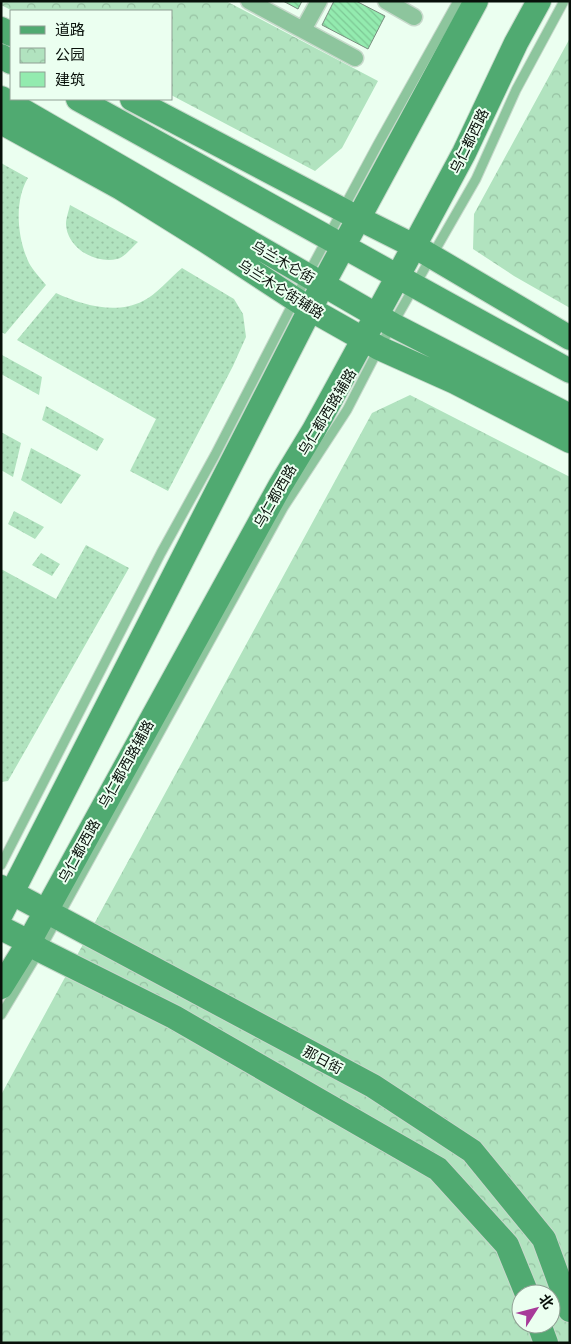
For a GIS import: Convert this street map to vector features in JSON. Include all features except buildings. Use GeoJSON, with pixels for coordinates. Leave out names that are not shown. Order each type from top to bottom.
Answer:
{"type":"FeatureCollection","features":[{"type":"Feature","properties":{"kind":"main road"},"geometry":{"type":"LineString","coordinates":[[1,914],[7,890],[335,241],[476,1]]}},
{"type":"Feature","properties":{"kind":"main road","name":"乌仁都西路"},"geometry":{"type":"LineString","coordinates":[[1,987],[34,946],[280,486],[371,342],[423,251],[464,153],[516,43],[540,1]]}},
{"type":"Feature","properties":{"kind":"main road","name":"乌兰木仑街"},"geometry":{"type":"LineString","coordinates":[[1,98],[384,320],[570,416]]}},
{"type":"Feature","properties":{"kind":"main road"},"geometry":{"type":"LineString","coordinates":[[80,100],[570,371]]}},
{"type":"Feature","properties":{"kind":"main road"},"geometry":{"type":"LineString","coordinates":[[134,100],[423,251],[570,338]]}},
{"type":"Feature","properties":{"kind":"main road","name":"乌兰木仑街辅路"},"geometry":{"type":"LineString","coordinates":[[1,122],[121,188],[206,241],[302,305],[371,342],[455,382],[570,441]]}},
{"type":"Feature","properties":{"kind":"main road","name":"那日街"},"geometry":{"type":"LineString","coordinates":[[7,890],[372,1086],[472,1151],[544,1240],[570,1310]]}},
{"type":"Feature","properties":{"kind":"main road"},"geometry":{"type":"LineString","coordinates":[[1,928],[174,1017],[438,1170],[508,1245],[523,1284]]}},
{"type":"Feature","properties":{"kind":"street"},"geometry":{"type":"LineString","coordinates":[[249,1],[355,58]]}},
{"type":"Feature","properties":{"kind":"street"},"geometry":{"type":"LineString","coordinates":[[303,30],[319,1]]}},
{"type":"Feature","properties":{"kind":"street"},"geometry":{"type":"LineString","coordinates":[[386,1],[414,17]]}},
{"type":"Feature","properties":{"kind":"lane"},"geometry":{"type":"LineString","coordinates":[[350,214],[378,144],[458,1]]}},
{"type":"Feature","properties":{"kind":"lane"},"geometry":{"type":"LineString","coordinates":[[423,251],[476,180],[516,90],[564,1]]}},
{"type":"Feature","properties":{"kind":"lane"},"geometry":{"type":"LineString","coordinates":[[1,865],[161,553],[302,305]]}},
{"type":"Feature","properties":{"kind":"lane"},"geometry":{"type":"LineString","coordinates":[[1,1015],[34,946]]}},
{"type":"Feature","properties":{"kind":"green space"},"geometry":{"type":"Polygon","coordinates":[[[1,1],[226,1],[378,81],[342,148],[315,171],[172,96],[172,10],[11,10],[1,5],[1,1]]]}},
{"type":"Feature","properties":{"kind":"green space"},"geometry":{"type":"Polygon","coordinates":[[[570,38],[570,308],[514,276],[473,249],[474,214],[570,38]]]}},
{"type":"Feature","properties":{"kind":"green space"},"geometry":{"type":"Polygon","coordinates":[[[1,163],[28,178],[19,208],[20,231],[29,263],[46,285],[5,334],[1,332],[1,163]]]}},
{"type":"Feature","properties":{"kind":"green space"},"geometry":{"type":"Polygon","coordinates":[[[70,205],[138,242],[117,259],[100,259],[91,256],[77,247],[68,233],[66,222],[70,205]]]}},
{"type":"Feature","properties":{"kind":"green space"},"geometry":{"type":"Polygon","coordinates":[[[182,268],[234,299],[243,314],[246,337],[233,366],[168,491],[130,471],[156,419],[17,340],[56,293],[99,307],[110,308],[133,305],[158,291],[182,268]]]}},
{"type":"Feature","properties":{"kind":"green space"},"geometry":{"type":"Polygon","coordinates":[[[2,355],[42,377],[39,395],[1,374],[2,355]]]}},
{"type":"Feature","properties":{"kind":"green space"},"geometry":{"type":"Polygon","coordinates":[[[410,395],[570,477],[570,1343],[1,1343],[1,1095],[372,413],[410,395]]]}},
{"type":"Feature","properties":{"kind":"green space"},"geometry":{"type":"Polygon","coordinates":[[[46,406],[104,439],[97,451],[42,420],[46,406]]]}},
{"type":"Feature","properties":{"kind":"green space"},"geometry":{"type":"Polygon","coordinates":[[[1,432],[21,443],[13,477],[1,470],[1,432]]]}},
{"type":"Feature","properties":{"kind":"green space"},"geometry":{"type":"Polygon","coordinates":[[[31,448],[81,475],[61,504],[21,480],[31,448]]]}},
{"type":"Feature","properties":{"kind":"green space"},"geometry":{"type":"Polygon","coordinates":[[[14,511],[44,527],[35,539],[8,524],[14,511]]]}},
{"type":"Feature","properties":{"kind":"green space"},"geometry":{"type":"Polygon","coordinates":[[[86,545],[129,568],[8,781],[1,782],[1,569],[56,599],[86,545]]]}},
{"type":"Feature","properties":{"kind":"green space"},"geometry":{"type":"Polygon","coordinates":[[[41,553],[60,564],[52,576],[32,565],[41,553]]]}}]}
